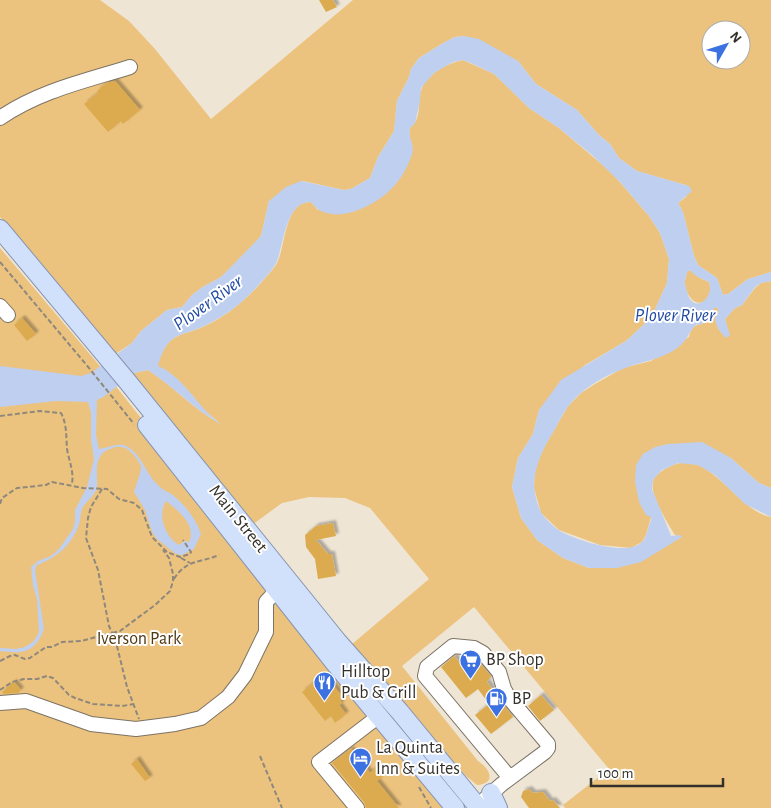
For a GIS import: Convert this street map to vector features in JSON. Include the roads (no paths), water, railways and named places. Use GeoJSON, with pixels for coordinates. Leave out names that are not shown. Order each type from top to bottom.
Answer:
{"type":"FeatureCollection","features":[{"type":"Feature","properties":{"kind":"main road","name":"Main Street"},"geometry":{"type":"LineString","coordinates":[[0,229],[99,364]]}},
{"type":"Feature","properties":{"kind":"main road","name":"Main Street"},"geometry":{"type":"LineString","coordinates":[[0,248],[99,364],[329,643],[379,716],[455,808]]}},
{"type":"Feature","properties":{"kind":"main road","name":"Main Street"},"geometry":{"type":"LineString","coordinates":[[118,387],[277,590],[400,712],[477,807]]}},
{"type":"Feature","properties":{"kind":"main road"},"geometry":{"type":"LineString","coordinates":[[396,736],[416,748],[458,796],[477,807]]}},
{"type":"Feature","properties":{"kind":"main road"},"geometry":{"type":"LineString","coordinates":[[396,736],[440,808]]}},
{"type":"Feature","properties":{"kind":"lane"},"geometry":{"type":"LineString","coordinates":[[0,118],[21,104],[45,93],[130,67]]}},
{"type":"Feature","properties":{"kind":"lane"},"geometry":{"type":"LineString","coordinates":[[0,703],[26,701],[91,724],[136,729],[175,724],[201,718],[228,697],[245,675],[266,632],[266,602],[277,590]]}},
{"type":"Feature","properties":{"kind":"lane"},"geometry":{"type":"LineString","coordinates":[[477,807],[495,800],[510,778],[545,752],[548,744],[509,698],[499,672],[483,653],[474,648],[453,646],[427,667],[425,676],[510,778]]}},
{"type":"Feature","properties":{"kind":"lane"},"geometry":{"type":"LineString","coordinates":[[357,808],[319,762],[379,716]]}},
{"type":"Feature","properties":{"kind":"water","name":"Plover River"},"geometry":{"type":"Polygon","coordinates":[[[464,36],[479,39],[518,61],[536,84],[577,110],[599,135],[610,144],[619,158],[637,171],[689,186],[692,191],[678,203],[683,212],[694,256],[698,265],[717,278],[723,295],[728,294],[748,279],[771,272],[771,281],[761,283],[755,287],[742,305],[735,308],[725,319],[730,335],[726,338],[716,324],[715,318],[719,312],[717,307],[714,308],[705,321],[700,325],[697,324],[683,343],[676,349],[663,356],[630,366],[592,384],[572,401],[563,413],[547,443],[536,469],[534,483],[536,498],[542,514],[560,531],[589,543],[614,548],[636,546],[643,541],[651,517],[646,515],[639,502],[635,482],[636,465],[643,454],[655,447],[668,444],[702,442],[731,458],[759,483],[771,488],[771,517],[745,504],[715,475],[698,465],[678,463],[662,470],[653,480],[652,489],[671,536],[680,535],[682,537],[641,562],[617,568],[589,568],[563,558],[537,540],[521,518],[512,487],[518,458],[533,434],[539,410],[561,380],[626,341],[651,318],[667,283],[669,259],[660,233],[649,216],[620,182],[592,155],[559,128],[529,108],[494,74],[463,60],[453,62],[434,73],[421,88],[415,123],[410,128],[413,147],[412,154],[402,175],[391,189],[364,208],[346,214],[327,213],[319,210],[311,202],[296,208],[287,224],[276,264],[268,275],[238,305],[224,315],[200,328],[177,336],[167,346],[158,366],[177,379],[206,411],[222,425],[148,370],[134,373],[97,400],[96,435],[99,449],[123,445],[136,454],[161,488],[178,500],[193,518],[201,534],[194,549],[182,555],[176,554],[157,539],[152,532],[145,510],[134,492],[141,466],[133,454],[126,448],[117,447],[106,451],[101,455],[97,464],[96,490],[82,509],[80,522],[73,538],[57,554],[37,565],[35,570],[44,629],[37,643],[22,652],[0,651],[0,648],[16,649],[25,647],[34,641],[39,632],[37,599],[33,586],[31,567],[38,561],[51,556],[59,549],[73,529],[75,510],[87,487],[94,459],[91,440],[91,413],[88,402],[56,401],[0,407],[0,366],[81,376],[91,373],[132,343],[141,331],[167,310],[182,307],[201,288],[221,277],[261,236],[269,201],[286,187],[301,181],[344,190],[351,189],[370,178],[378,157],[394,131],[397,101],[411,69],[419,58],[455,37],[464,36]],[[690,270],[687,272],[685,281],[689,298],[697,304],[701,303],[709,293],[709,282],[696,276],[690,270]],[[166,501],[163,507],[162,519],[166,531],[179,545],[185,541],[189,542],[191,535],[188,523],[166,501]]]}},
{"type":"Feature","properties":{"kind":"place","name":"BP Shop"},"geometry":{"type":"Point","coordinates":[470,679]}},
{"type":"Feature","properties":{"kind":"place","name":"Hilltop Pub & Grill"},"geometry":{"type":"Point","coordinates":[325,701]}},
{"type":"Feature","properties":{"kind":"place","name":"BP"},"geometry":{"type":"Point","coordinates":[496,718]}},
{"type":"Feature","properties":{"kind":"place","name":"La Quinta Inn & Suites"},"geometry":{"type":"Point","coordinates":[360,777]}},
{"type":"Feature","properties":{"kind":"park label","name":"Iverson Park"},"geometry":{"type":"Point","coordinates":[139,639]}}]}
